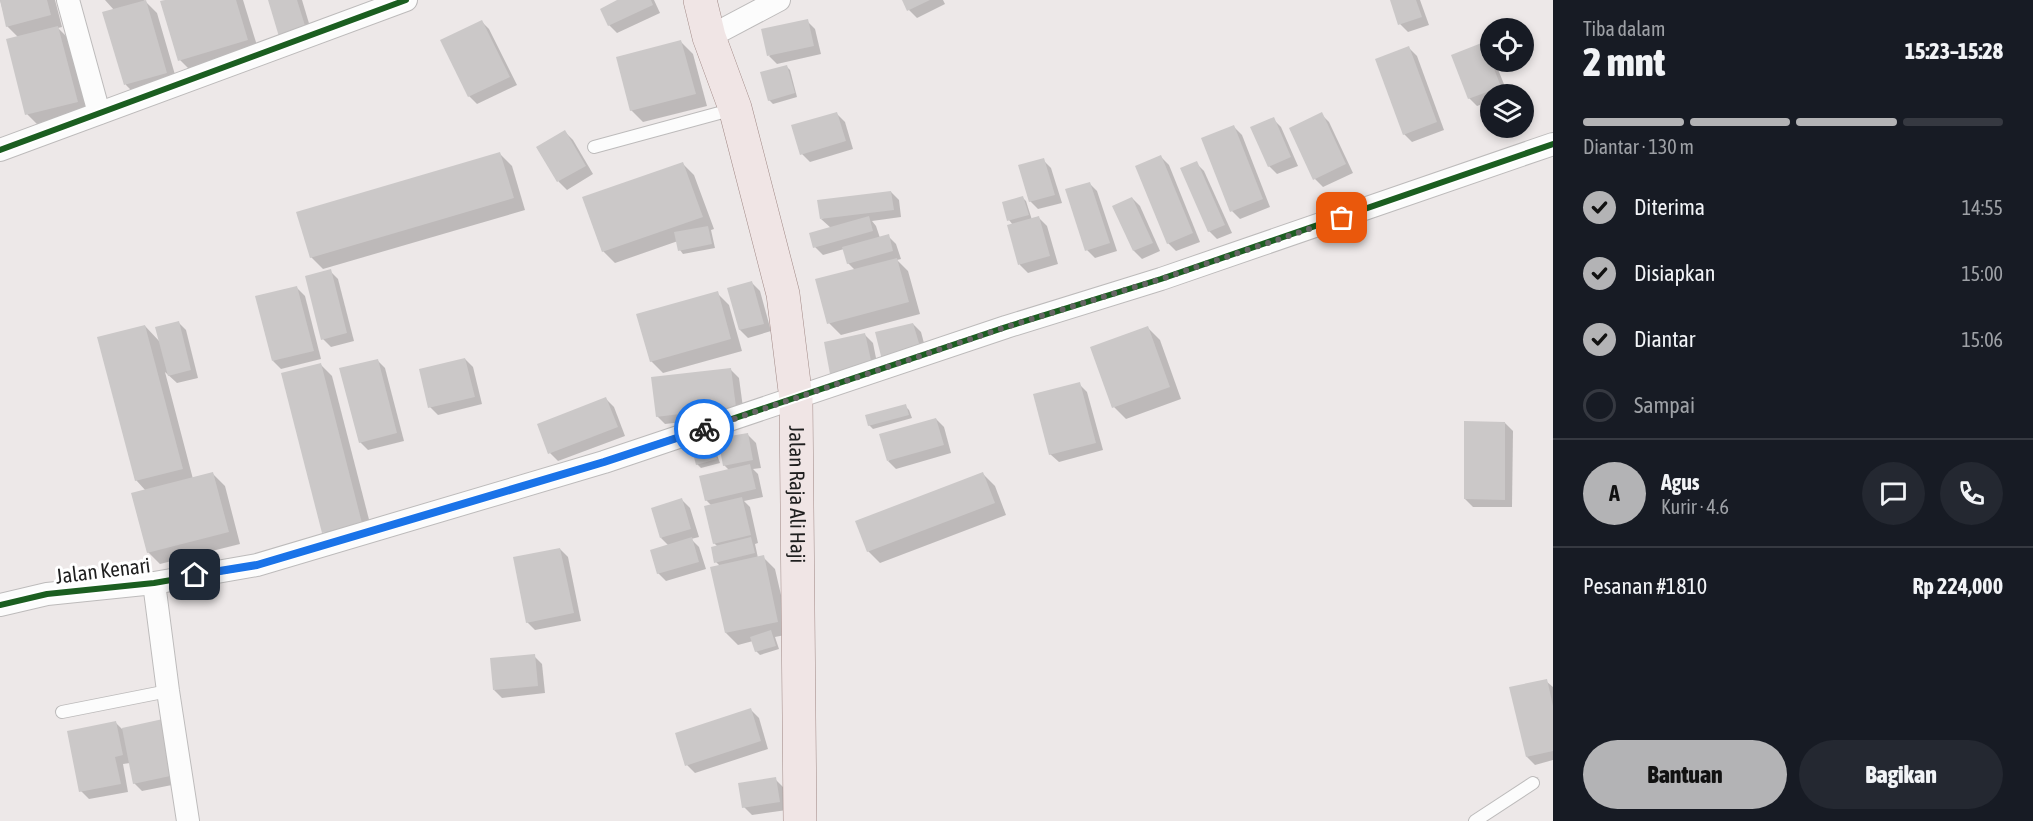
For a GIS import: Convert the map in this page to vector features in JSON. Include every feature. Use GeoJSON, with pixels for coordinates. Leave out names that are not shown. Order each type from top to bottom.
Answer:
{"type":"FeatureCollection","features":[{"type":"Feature","properties":{"kind":"main road","name":"Jalan Raja Ali Haji"},"geometry":{"type":"LineString","coordinates":[[700,0],[709,37],[735,108],[783,294],[796,399],[800,821]]}},
{"type":"Feature","properties":{"kind":"street"},"geometry":{"type":"LineString","coordinates":[[68,0],[99,113]]}},
{"type":"Feature","properties":{"kind":"street"},"geometry":{"type":"LineString","coordinates":[[0,150],[406,0]]}},
{"type":"Feature","properties":{"kind":"street"},"geometry":{"type":"LineString","coordinates":[[709,37],[779,0]]}},
{"type":"Feature","properties":{"kind":"street","name":"Jalan Kenari"},"geometry":{"type":"LineString","coordinates":[[0,605],[47,594],[154,583],[257,565],[604,462],[1006,327],[1173,275],[1553,144]]}},
{"type":"Feature","properties":{"kind":"street"},"geometry":{"type":"LineString","coordinates":[[154,583],[188,821]]}},
{"type":"Feature","properties":{"kind":"lane"},"geometry":{"type":"LineString","coordinates":[[594,147],[735,108]]}},
{"type":"Feature","properties":{"kind":"lane"},"geometry":{"type":"LineString","coordinates":[[62,712],[168,692]]}},
{"type":"Feature","properties":{"kind":"lane"},"geometry":{"type":"LineString","coordinates":[[1475,821],[1533,783]]}},
{"type":"Feature","properties":{"kind":"building"},"geometry":{"type":"Polygon","coordinates":[[[0,0],[47,0],[51,15],[6,27],[0,0]]]}},
{"type":"Feature","properties":{"kind":"building"},"geometry":{"type":"Polygon","coordinates":[[[146,0],[167,73],[124,85],[102,12],[146,0]]]}},
{"type":"Feature","properties":{"kind":"building"},"geometry":{"type":"Polygon","coordinates":[[[236,0],[248,40],[178,61],[160,1],[236,0]]]}},
{"type":"Feature","properties":{"kind":"building"},"geometry":{"type":"Polygon","coordinates":[[[268,0],[297,0],[307,32],[280,40],[268,0]]]}},
{"type":"Feature","properties":{"kind":"building"},"geometry":{"type":"Polygon","coordinates":[[[617,0],[651,0],[653,5],[608,26],[600,9],[617,0]]]}},
{"type":"Feature","properties":{"kind":"building"},"geometry":{"type":"Polygon","coordinates":[[[902,0],[930,0],[907,11],[902,0]]]}},
{"type":"Feature","properties":{"kind":"building"},"geometry":{"type":"Polygon","coordinates":[[[1390,0],[1416,0],[1422,17],[1398,25],[1390,0]]]}},
{"type":"Feature","properties":{"kind":"building"},"geometry":{"type":"Polygon","coordinates":[[[808,19],[814,46],[767,56],[761,29],[808,19]]]}},
{"type":"Feature","properties":{"kind":"building"},"geometry":{"type":"Polygon","coordinates":[[[482,20],[510,77],[468,97],[440,40],[482,20]]]}},
{"type":"Feature","properties":{"kind":"building"},"geometry":{"type":"Polygon","coordinates":[[[58,26],[78,102],[25,115],[6,39],[58,26]]]}},
{"type":"Feature","properties":{"kind":"building"},"geometry":{"type":"Polygon","coordinates":[[[681,40],[696,94],[630,111],[616,57],[681,40]]]}},
{"type":"Feature","properties":{"kind":"building"},"geometry":{"type":"Polygon","coordinates":[[[1480,44],[1480,72],[1495,72],[1500,84],[1480,84],[1480,95],[1468,99],[1451,55],[1480,44]]]}},
{"type":"Feature","properties":{"kind":"building"},"geometry":{"type":"Polygon","coordinates":[[[1409,46],[1437,122],[1403,135],[1375,59],[1409,46]]]}},
{"type":"Feature","properties":{"kind":"building"},"geometry":{"type":"Polygon","coordinates":[[[787,65],[795,93],[768,101],[760,72],[787,65]]]}},
{"type":"Feature","properties":{"kind":"building"},"geometry":{"type":"Polygon","coordinates":[[[837,112],[846,141],[800,155],[791,125],[837,112]]]}},
{"type":"Feature","properties":{"kind":"building"},"geometry":{"type":"Polygon","coordinates":[[[1322,112],[1346,164],[1313,180],[1289,128],[1322,112]]]}},
{"type":"Feature","properties":{"kind":"building"},"geometry":{"type":"Polygon","coordinates":[[[1274,117],[1291,157],[1268,167],[1250,127],[1274,117]]]}},
{"type":"Feature","properties":{"kind":"building"},"geometry":{"type":"Polygon","coordinates":[[[1234,125],[1263,199],[1230,212],[1201,138],[1234,125]]]}},
{"type":"Feature","properties":{"kind":"building"},"geometry":{"type":"Polygon","coordinates":[[[565,130],[586,166],[557,182],[536,147],[565,130]]]}},
{"type":"Feature","properties":{"kind":"building"},"geometry":{"type":"Polygon","coordinates":[[[500,152],[514,198],[310,258],[296,212],[500,152]]]}},
{"type":"Feature","properties":{"kind":"building"},"geometry":{"type":"Polygon","coordinates":[[[1161,155],[1193,233],[1167,244],[1135,166],[1161,155]]]}},
{"type":"Feature","properties":{"kind":"building"},"geometry":{"type":"Polygon","coordinates":[[[1044,158],[1055,195],[1029,202],[1018,165],[1044,158]]]}},
{"type":"Feature","properties":{"kind":"building"},"geometry":{"type":"Polygon","coordinates":[[[1197,161],[1225,225],[1208,232],[1180,168],[1197,161]]]}},
{"type":"Feature","properties":{"kind":"building"},"geometry":{"type":"Polygon","coordinates":[[[683,162],[703,217],[602,252],[582,197],[683,162]]]}},
{"type":"Feature","properties":{"kind":"building"},"geometry":{"type":"Polygon","coordinates":[[[1090,182],[1110,243],[1085,251],[1065,189],[1090,182]]]}},
{"type":"Feature","properties":{"kind":"building"},"geometry":{"type":"Polygon","coordinates":[[[891,191],[894,210],[820,219],[817,200],[891,191]]]}},
{"type":"Feature","properties":{"kind":"building"},"geometry":{"type":"Polygon","coordinates":[[[1023,196],[1029,215],[1007,221],[1002,202],[1023,196]]]}},
{"type":"Feature","properties":{"kind":"building"},"geometry":{"type":"Polygon","coordinates":[[[1132,197],[1153,243],[1133,251],[1112,206],[1132,197]]]}},
{"type":"Feature","properties":{"kind":"building"},"geometry":{"type":"Polygon","coordinates":[[[869,216],[873,231],[813,248],[809,233],[869,216]]]}},
{"type":"Feature","properties":{"kind":"building"},"geometry":{"type":"Polygon","coordinates":[[[1039,216],[1050,256],[1018,265],[1007,225],[1039,216]]]}},
{"type":"Feature","properties":{"kind":"building"},"geometry":{"type":"Polygon","coordinates":[[[708,226],[712,244],[678,251],[674,232],[708,226]]]}},
{"type":"Feature","properties":{"kind":"building"},"geometry":{"type":"Polygon","coordinates":[[[889,234],[893,251],[847,264],[842,247],[889,234]]]}},
{"type":"Feature","properties":{"kind":"building"},"geometry":{"type":"Polygon","coordinates":[[[897,258],[909,302],[827,324],[815,279],[897,258]]]}},
{"type":"Feature","properties":{"kind":"building"},"geometry":{"type":"Polygon","coordinates":[[[331,269],[347,333],[321,340],[305,276],[331,269]]]}},
{"type":"Feature","properties":{"kind":"building"},"geometry":{"type":"Polygon","coordinates":[[[752,281],[764,324],[739,330],[727,288],[752,281]]]}},
{"type":"Feature","properties":{"kind":"building"},"geometry":{"type":"Polygon","coordinates":[[[297,286],[314,351],[272,361],[255,296],[297,286]]]}},
{"type":"Feature","properties":{"kind":"building"},"geometry":{"type":"Polygon","coordinates":[[[718,291],[731,339],[650,362],[636,314],[718,291]]]}},
{"type":"Feature","properties":{"kind":"building"},"geometry":{"type":"Polygon","coordinates":[[[179,321],[191,370],[168,376],[155,327],[179,321]]]}},
{"type":"Feature","properties":{"kind":"building"},"geometry":{"type":"Polygon","coordinates":[[[913,323],[921,350],[882,360],[875,332],[913,323]]]}},
{"type":"Feature","properties":{"kind":"building"},"geometry":{"type":"Polygon","coordinates":[[[145,325],[183,469],[135,481],[97,337],[145,325]]]}},
{"type":"Feature","properties":{"kind":"building"},"geometry":{"type":"Polygon","coordinates":[[[1148,326],[1170,387],[1112,408],[1090,347],[1148,326]]]}},
{"type":"Feature","properties":{"kind":"building"},"geometry":{"type":"Polygon","coordinates":[[[865,333],[872,365],[830,374],[824,342],[865,333]]]}},
{"type":"Feature","properties":{"kind":"building"},"geometry":{"type":"Polygon","coordinates":[[[465,358],[475,397],[428,408],[419,369],[465,358]]]}},
{"type":"Feature","properties":{"kind":"building"},"geometry":{"type":"Polygon","coordinates":[[[378,359],[397,433],[359,443],[339,368],[378,359]]]}},
{"type":"Feature","properties":{"kind":"building"},"geometry":{"type":"Polygon","coordinates":[[[321,363],[362,523],[322,533],[281,373],[321,363]]]}},
{"type":"Feature","properties":{"kind":"building"},"geometry":{"type":"Polygon","coordinates":[[[731,368],[736,407],[656,417],[651,377],[731,368]]]}},
{"type":"Feature","properties":{"kind":"building"},"geometry":{"type":"Polygon","coordinates":[[[1080,382],[1096,443],[1049,455],[1033,394],[1080,382]]]}},
{"type":"Feature","properties":{"kind":"building"},"geometry":{"type":"Polygon","coordinates":[[[606,397],[618,427],[548,454],[537,424],[606,397]]]}},
{"type":"Feature","properties":{"kind":"building"},"geometry":{"type":"Polygon","coordinates":[[[906,404],[909,415],[868,426],[865,415],[906,404]]]}},
{"type":"Feature","properties":{"kind":"building"},"geometry":{"type":"Polygon","coordinates":[[[936,418],[944,445],[887,461],[879,434],[936,418]]]}},
{"type":"Feature","properties":{"kind":"building"},"geometry":{"type":"Polygon","coordinates":[[[1464,421],[1505,422],[1505,500],[1464,499],[1464,421]]]}},
{"type":"Feature","properties":{"kind":"building"},"geometry":{"type":"Polygon","coordinates":[[[748,433],[753,460],[723,466],[718,438],[748,433]]]}},
{"type":"Feature","properties":{"kind":"building"},"geometry":{"type":"Polygon","coordinates":[[[712,444],[717,459],[696,465],[692,449],[712,444]]]}},
{"type":"Feature","properties":{"kind":"building"},"geometry":{"type":"Polygon","coordinates":[[[750,464],[756,489],[705,501],[699,476],[750,464]]]}},
{"type":"Feature","properties":{"kind":"building"},"geometry":{"type":"Polygon","coordinates":[[[213,472],[229,532],[147,553],[131,493],[213,472]]]}},
{"type":"Feature","properties":{"kind":"building"},"geometry":{"type":"Polygon","coordinates":[[[983,472],[995,503],[867,552],[855,521],[983,472]]]}},
{"type":"Feature","properties":{"kind":"building"},"geometry":{"type":"Polygon","coordinates":[[[742,497],[751,535],[713,544],[704,506],[742,497]]]}},
{"type":"Feature","properties":{"kind":"building"},"geometry":{"type":"Polygon","coordinates":[[[682,498],[691,529],[660,538],[651,508],[682,498]]]}},
{"type":"Feature","properties":{"kind":"building"},"geometry":{"type":"Polygon","coordinates":[[[692,537],[699,562],[657,574],[650,550],[692,537]]]}},
{"type":"Feature","properties":{"kind":"building"},"geometry":{"type":"Polygon","coordinates":[[[751,537],[755,553],[714,563],[711,547],[751,537]]]}},
{"type":"Feature","properties":{"kind":"building"},"geometry":{"type":"Polygon","coordinates":[[[560,548],[574,613],[526,623],[513,557],[560,548]]]}},
{"type":"Feature","properties":{"kind":"building"},"geometry":{"type":"Polygon","coordinates":[[[764,555],[778,622],[725,633],[710,567],[764,555]]]}},
{"type":"Feature","properties":{"kind":"building"},"geometry":{"type":"Polygon","coordinates":[[[771,630],[776,646],[755,652],[750,637],[771,630]]]}},
{"type":"Feature","properties":{"kind":"building"},"geometry":{"type":"Polygon","coordinates":[[[535,654],[538,686],[493,690],[490,658],[535,654]]]}},
{"type":"Feature","properties":{"kind":"building"},"geometry":{"type":"Polygon","coordinates":[[[1547,679],[1553,706],[1553,751],[1526,757],[1509,687],[1547,679]]]}},
{"type":"Feature","properties":{"kind":"building"},"geometry":{"type":"Polygon","coordinates":[[[751,708],[761,741],[685,766],[675,733],[751,708]]]}},
{"type":"Feature","properties":{"kind":"building"},"geometry":{"type":"Polygon","coordinates":[[[163,719],[175,775],[133,784],[122,728],[163,719]]]}},
{"type":"Feature","properties":{"kind":"building"},"geometry":{"type":"Polygon","coordinates":[[[116,721],[123,755],[115,757],[121,784],[79,792],[67,731],[116,721]]]}},
{"type":"Feature","properties":{"kind":"building"},"geometry":{"type":"Polygon","coordinates":[[[776,777],[780,802],[742,808],[738,783],[776,777]]]}},
{"type":"Feature","properties":{"kind":"cycle path"},"geometry":{"type":"LineString","coordinates":[[0,150],[406,0]]}},
{"type":"Feature","properties":{"kind":"cycle path"},"geometry":{"type":"LineString","coordinates":[[0,605],[47,594],[154,583],[257,565],[604,462],[1006,327],[1161,279],[1553,144]]}},
{"type":"Feature","properties":{"kind":"way so far"},"geometry":{"type":"LineString","coordinates":[[704,429],[1006,327],[1161,279],[1342,218]]}},
{"type":"Feature","properties":{"kind":"route"},"geometry":{"type":"LineString","coordinates":[[195,575],[257,565],[604,462],[704,429]]}}]}
